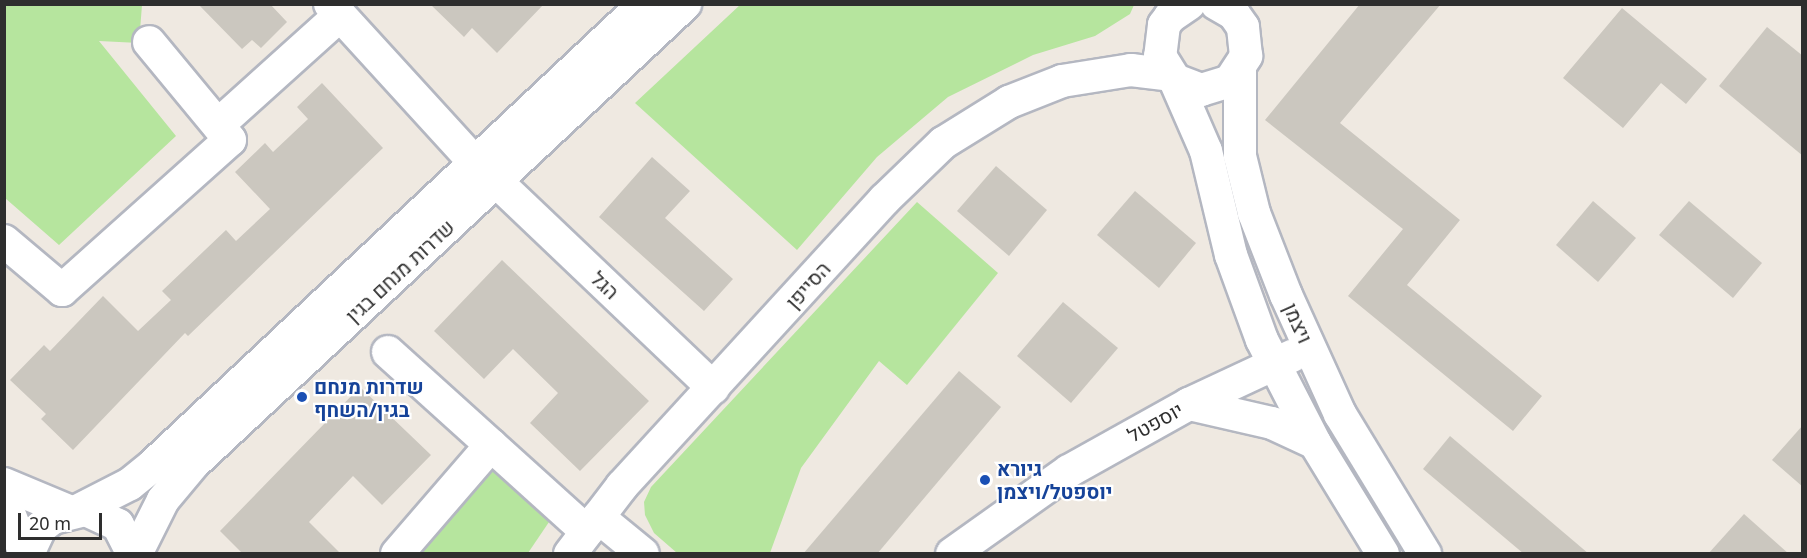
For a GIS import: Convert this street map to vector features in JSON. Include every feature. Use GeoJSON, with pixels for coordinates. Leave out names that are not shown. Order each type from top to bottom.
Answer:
{"type":"FeatureCollection","features":[{"type":"Feature","properties":{"kind":"street","name":"שדרות מנחם בגין"},"geometry":{"type":"LineString","coordinates":[[134,554],[163,500],[187,471],[485,172],[644,4]]}},
{"type":"Feature","properties":{"kind":"street","name":"שדרות מנחם בגין"},"geometry":{"type":"LineString","coordinates":[[27,554],[40,528],[130,484],[151,467],[485,172],[685,4]]}},
{"type":"Feature","properties":{"kind":"street","name":"ויצמן"},"geometry":{"type":"LineString","coordinates":[[1226,8],[1247,41],[1240,70],[1237,125],[1244,182],[1309,349],[1340,414],[1425,554]]}},
{"type":"Feature","properties":{"kind":"street","name":"הגל"},"geometry":{"type":"LineString","coordinates":[[335,10],[485,172],[713,388]]}},
{"type":"Feature","properties":{"kind":"street"},"geometry":{"type":"LineString","coordinates":[[218,124],[335,10]]}},
{"type":"Feature","properties":{"kind":"street","name":"ויצמן"},"geometry":{"type":"LineString","coordinates":[[1173,13],[1160,56],[1197,125],[1231,255],[1274,363],[1315,443],[1383,554]]}},
{"type":"Feature","properties":{"kind":"street","name":"הסייפן"},"geometry":{"type":"LineString","coordinates":[[1090,74],[1173,13]]}},
{"type":"Feature","properties":{"kind":"street"},"geometry":{"type":"LineString","coordinates":[[4,241],[62,290],[230,140],[149,42]]}},
{"type":"Feature","properties":{"kind":"street","name":"הסייפן"},"geometry":{"type":"LineString","coordinates":[[585,534],[713,388],[884,200],[943,143],[1009,102],[1090,74],[1131,70],[1173,77],[1187,87],[1210,89],[1230,81],[1240,70]]}},
{"type":"Feature","properties":{"kind":"street","name":"יוספטל"},"geometry":{"type":"LineString","coordinates":[[952,554],[1069,471],[1189,404],[1274,363],[1309,349]]}},
{"type":"Feature","properties":{"kind":"street"},"geometry":{"type":"LineString","coordinates":[[388,352],[585,534],[643,554]]}},
{"type":"Feature","properties":{"kind":"street"},"geometry":{"type":"LineString","coordinates":[[1189,404],[1272,423],[1315,443]]}},
{"type":"Feature","properties":{"kind":"street"},"geometry":{"type":"LineString","coordinates":[[397,554],[491,446]]}},
{"type":"Feature","properties":{"kind":"street"},"geometry":{"type":"LineString","coordinates":[[4,484],[74,511],[102,515],[118,525],[134,554]]}},
{"type":"Feature","properties":{"kind":"street"},"geometry":{"type":"LineString","coordinates":[[4,500],[27,554]]}},
{"type":"Feature","properties":{"kind":"green space"},"geometry":{"type":"Polygon","coordinates":[[[741,4],[1134,5],[1130,14],[1095,36],[1033,55],[948,97],[877,157],[797,250],[635,103],[741,4]]]}},
{"type":"Feature","properties":{"kind":"green space"},"geometry":{"type":"Polygon","coordinates":[[[5,5],[142,5],[139,43],[99,41],[176,136],[59,245],[5,198],[5,5]]]}},
{"type":"Feature","properties":{"kind":"green space"},"geometry":{"type":"Polygon","coordinates":[[[917,202],[998,273],[907,385],[879,361],[801,468],[770,553],[677,553],[654,533],[645,515],[644,502],[651,487],[917,202]]]}},
{"type":"Feature","properties":{"kind":"green space"},"geometry":{"type":"Polygon","coordinates":[[[489,465],[549,522],[528,553],[412,554],[489,465]]]}},
{"type":"Feature","properties":{"kind":"building"},"geometry":{"type":"Polygon","coordinates":[[[198,4],[270,4],[287,22],[261,48],[252,40],[242,49],[198,4]]]}},
{"type":"Feature","properties":{"kind":"building"},"geometry":{"type":"Polygon","coordinates":[[[430,4],[544,4],[497,53],[472,28],[464,37],[430,4]]]}},
{"type":"Feature","properties":{"kind":"building"},"geometry":{"type":"Polygon","coordinates":[[[1360,4],[1441,4],[1340,123],[1460,220],[1407,285],[1542,396],[1513,431],[1348,296],[1403,229],[1265,120],[1360,4]]]}},
{"type":"Feature","properties":{"kind":"building"},"geometry":{"type":"Polygon","coordinates":[[[1622,8],[1707,79],[1686,104],[1661,83],[1623,128],[1563,78],[1622,8]]]}},
{"type":"Feature","properties":{"kind":"building"},"geometry":{"type":"Polygon","coordinates":[[[1767,27],[1803,56],[1803,156],[1719,86],[1767,27]]]}},
{"type":"Feature","properties":{"kind":"building"},"geometry":{"type":"Polygon","coordinates":[[[322,83],[383,148],[188,336],[185,333],[73,450],[41,419],[46,414],[10,380],[44,345],[50,351],[103,296],[138,331],[171,300],[162,291],[226,230],[236,241],[270,209],[235,172],[265,143],[273,152],[308,119],[297,107],[322,83]]]}},
{"type":"Feature","properties":{"kind":"building"},"geometry":{"type":"Polygon","coordinates":[[[652,157],[690,191],[665,218],[733,279],[704,311],[599,217],[652,157]]]}},
{"type":"Feature","properties":{"kind":"building"},"geometry":{"type":"Polygon","coordinates":[[[996,166],[1047,210],[1009,256],[957,211],[996,166]]]}},
{"type":"Feature","properties":{"kind":"building"},"geometry":{"type":"Polygon","coordinates":[[[1135,191],[1196,243],[1159,288],[1097,235],[1135,191]]]}},
{"type":"Feature","properties":{"kind":"building"},"geometry":{"type":"Polygon","coordinates":[[[1593,201],[1636,238],[1598,282],[1556,245],[1593,201]]]}},
{"type":"Feature","properties":{"kind":"building"},"geometry":{"type":"Polygon","coordinates":[[[1689,201],[1762,263],[1733,298],[1659,235],[1689,201]]]}},
{"type":"Feature","properties":{"kind":"building"},"geometry":{"type":"Polygon","coordinates":[[[502,260],[649,401],[580,471],[530,423],[558,393],[513,349],[484,379],[434,331],[502,260]]]}},
{"type":"Feature","properties":{"kind":"building"},"geometry":{"type":"Polygon","coordinates":[[[1063,302],[1118,348],[1071,403],[1017,356],[1063,302]]]}},
{"type":"Feature","properties":{"kind":"building"},"geometry":{"type":"Polygon","coordinates":[[[959,371],[1001,407],[877,554],[803,554],[959,371]]]}},
{"type":"Feature","properties":{"kind":"building"},"geometry":{"type":"Polygon","coordinates":[[[360,387],[431,455],[382,505],[353,476],[309,522],[341,554],[243,554],[220,531],[360,387]]]}},
{"type":"Feature","properties":{"kind":"building"},"geometry":{"type":"Polygon","coordinates":[[[1803,425],[1803,487],[1772,460],[1803,425]]]}},
{"type":"Feature","properties":{"kind":"building"},"geometry":{"type":"Polygon","coordinates":[[[1450,436],[1589,554],[1524,554],[1423,469],[1450,436]]]}},
{"type":"Feature","properties":{"kind":"building"},"geometry":{"type":"Polygon","coordinates":[[[1744,514],[1789,554],[1708,554],[1744,514]]]}},
{"type":"Feature","properties":{"kind":"place","name":"שדרות מנחם בגין/השחף"},"geometry":{"type":"Point","coordinates":[302,397]}},
{"type":"Feature","properties":{"kind":"place","name":"גיורא יוספטל/ויצמן"},"geometry":{"type":"Point","coordinates":[985,480]}}]}
